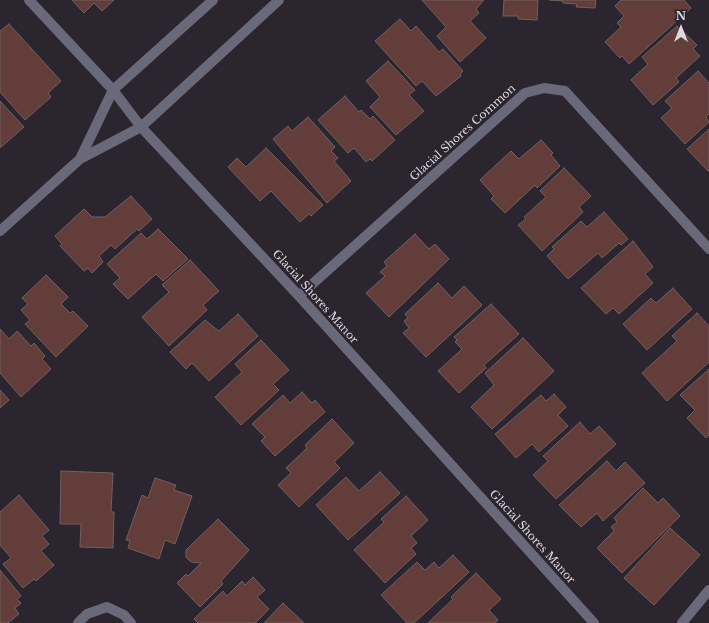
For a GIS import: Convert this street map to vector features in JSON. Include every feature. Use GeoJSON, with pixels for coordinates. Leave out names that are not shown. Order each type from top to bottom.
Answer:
{"type":"FeatureCollection","features":[{"type":"Feature","properties":{"kind":"street","name":"Glacial Shores Manor"},"geometry":{"type":"LineString","coordinates":[[29,0],[113,90],[141,127],[299,296],[594,623]]}},
{"type":"Feature","properties":{"kind":"street"},"geometry":{"type":"LineString","coordinates":[[80,159],[113,90],[213,0]]}},
{"type":"Feature","properties":{"kind":"street"},"geometry":{"type":"LineString","coordinates":[[0,231],[80,159],[141,127],[279,0]]}},
{"type":"Feature","properties":{"kind":"street","name":"Glacial Shores Common"},"geometry":{"type":"LineString","coordinates":[[299,296],[525,93],[544,88],[565,91],[709,249]]}},
{"type":"Feature","properties":{"kind":"street"},"geometry":{"type":"LineString","coordinates":[[682,623],[709,590]]}},
{"type":"Feature","properties":{"kind":"street"},"geometry":{"type":"LineString","coordinates":[[78,623],[87,614],[107,607],[124,615],[131,623]]}},
{"type":"Feature","properties":{"kind":"building"},"geometry":{"type":"Polygon","coordinates":[[[72,0],[114,0],[102,11],[94,3],[84,13],[72,0]]]}},
{"type":"Feature","properties":{"kind":"building"},"geometry":{"type":"Polygon","coordinates":[[[422,0],[484,0],[476,9],[479,13],[470,21],[486,38],[460,62],[437,36],[446,27],[422,0]]]}},
{"type":"Feature","properties":{"kind":"building"},"geometry":{"type":"Polygon","coordinates":[[[504,0],[538,0],[537,20],[518,19],[518,16],[503,16],[504,0]]]}},
{"type":"Feature","properties":{"kind":"building"},"geometry":{"type":"Polygon","coordinates":[[[550,0],[596,0],[595,8],[576,7],[577,4],[550,0]]]}},
{"type":"Feature","properties":{"kind":"building"},"geometry":{"type":"Polygon","coordinates":[[[621,0],[684,0],[691,8],[629,64],[622,56],[620,58],[605,42],[621,27],[617,23],[624,16],[615,6],[621,0]]]}},
{"type":"Feature","properties":{"kind":"building"},"geometry":{"type":"Polygon","coordinates":[[[400,19],[411,31],[416,26],[439,52],[443,49],[463,71],[460,74],[461,76],[436,96],[422,81],[416,86],[375,41],[400,19]]]}},
{"type":"Feature","properties":{"kind":"building"},"geometry":{"type":"Polygon","coordinates":[[[9,24],[61,81],[48,93],[51,97],[25,120],[0,92],[0,31],[9,24]]]}},
{"type":"Feature","properties":{"kind":"building"},"geometry":{"type":"Polygon","coordinates":[[[677,26],[697,45],[693,49],[700,56],[676,78],[679,82],[653,105],[631,80],[648,64],[642,57],[677,26]]]}},
{"type":"Feature","properties":{"kind":"building"},"geometry":{"type":"Polygon","coordinates":[[[388,61],[415,90],[409,95],[424,111],[396,135],[370,107],[380,97],[366,81],[388,61]]]}},
{"type":"Feature","properties":{"kind":"building"},"geometry":{"type":"Polygon","coordinates":[[[698,71],[709,83],[709,114],[706,117],[709,122],[685,144],[661,118],[672,108],[665,101],[698,71]]]}},
{"type":"Feature","properties":{"kind":"building"},"geometry":{"type":"Polygon","coordinates":[[[345,96],[359,112],[361,110],[370,119],[373,116],[395,140],[372,161],[370,159],[366,162],[354,148],[348,153],[318,120],[345,96]]]}},
{"type":"Feature","properties":{"kind":"building"},"geometry":{"type":"Polygon","coordinates":[[[0,101],[24,127],[0,148],[0,101]]]}},
{"type":"Feature","properties":{"kind":"building"},"geometry":{"type":"Polygon","coordinates":[[[308,117],[335,147],[331,151],[338,158],[334,161],[351,181],[327,203],[273,139],[288,126],[292,131],[308,117]]]}},
{"type":"Feature","properties":{"kind":"building"},"geometry":{"type":"Polygon","coordinates":[[[709,129],[709,170],[708,171],[687,149],[709,129]]]}},
{"type":"Feature","properties":{"kind":"building"},"geometry":{"type":"Polygon","coordinates":[[[541,140],[553,153],[551,155],[560,166],[537,188],[535,185],[505,213],[491,199],[494,196],[480,180],[511,151],[519,159],[541,140]]]}},
{"type":"Feature","properties":{"kind":"building"},"geometry":{"type":"Polygon","coordinates":[[[266,148],[323,205],[311,216],[309,214],[300,222],[271,191],[260,201],[228,167],[237,158],[246,167],[266,148]]]}},
{"type":"Feature","properties":{"kind":"building"},"geometry":{"type":"Polygon","coordinates":[[[564,168],[591,196],[579,207],[583,212],[542,251],[518,225],[526,219],[524,217],[546,197],[540,191],[564,168]]]}},
{"type":"Feature","properties":{"kind":"building"},"geometry":{"type":"Polygon","coordinates":[[[131,196],[152,219],[139,231],[137,229],[115,249],[111,245],[99,256],[103,262],[92,273],[88,268],[84,271],[60,246],[62,244],[55,236],[84,209],[92,217],[105,217],[131,196]]]}},
{"type":"Feature","properties":{"kind":"building"},"geometry":{"type":"Polygon","coordinates":[[[604,212],[628,239],[621,245],[619,243],[602,258],[598,253],[568,279],[547,256],[554,249],[552,247],[581,221],[587,227],[604,212]]]}},
{"type":"Feature","properties":{"kind":"building"},"geometry":{"type":"Polygon","coordinates":[[[158,229],[188,259],[163,281],[156,274],[128,299],[113,284],[120,278],[107,264],[141,233],[147,239],[158,229]]]}},
{"type":"Feature","properties":{"kind":"building"},"geometry":{"type":"Polygon","coordinates":[[[415,234],[429,249],[435,244],[449,259],[389,317],[366,293],[385,276],[380,272],[387,266],[384,262],[415,234]]]}},
{"type":"Feature","properties":{"kind":"building"},"geometry":{"type":"Polygon","coordinates":[[[633,241],[653,267],[645,274],[653,283],[619,314],[613,308],[606,314],[581,288],[633,241]]]}},
{"type":"Feature","properties":{"kind":"building"},"geometry":{"type":"Polygon","coordinates":[[[190,260],[219,291],[203,305],[207,310],[169,346],[142,317],[169,292],[162,285],[190,260]]]}},
{"type":"Feature","properties":{"kind":"building"},"geometry":{"type":"Polygon","coordinates":[[[46,275],[68,297],[61,304],[70,313],[73,311],[88,326],[56,357],[25,324],[30,320],[21,310],[28,304],[22,298],[46,275]]]}},
{"type":"Feature","properties":{"kind":"building"},"geometry":{"type":"Polygon","coordinates":[[[438,283],[452,298],[464,286],[482,305],[426,357],[403,333],[409,328],[404,321],[408,318],[405,314],[438,283]]]}},
{"type":"Feature","properties":{"kind":"building"},"geometry":{"type":"Polygon","coordinates":[[[673,288],[692,309],[647,350],[623,324],[651,298],[656,303],[673,288]]]}},
{"type":"Feature","properties":{"kind":"building"},"geometry":{"type":"Polygon","coordinates":[[[491,304],[519,334],[484,365],[486,368],[459,393],[438,371],[462,349],[455,342],[457,340],[454,337],[491,304]]]}},
{"type":"Feature","properties":{"kind":"building"},"geometry":{"type":"Polygon","coordinates":[[[697,313],[709,326],[709,362],[667,401],[642,373],[677,341],[672,336],[697,313]]]}},
{"type":"Feature","properties":{"kind":"building"},"geometry":{"type":"Polygon","coordinates":[[[238,314],[258,336],[209,381],[192,363],[186,369],[170,352],[205,320],[219,331],[238,314]]]}},
{"type":"Feature","properties":{"kind":"building"},"geometry":{"type":"Polygon","coordinates":[[[0,329],[9,339],[17,331],[31,346],[34,343],[45,356],[42,359],[51,369],[21,397],[0,373],[0,329]]]}},
{"type":"Feature","properties":{"kind":"building"},"geometry":{"type":"Polygon","coordinates":[[[523,338],[554,371],[492,429],[471,407],[494,385],[485,373],[523,338]]]}},
{"type":"Feature","properties":{"kind":"building"},"geometry":{"type":"Polygon","coordinates":[[[261,340],[289,370],[273,384],[279,390],[241,425],[215,397],[242,372],[235,364],[261,340]]]}},
{"type":"Feature","properties":{"kind":"building"},"geometry":{"type":"Polygon","coordinates":[[[709,369],[709,435],[706,438],[687,418],[695,410],[680,395],[709,369]]]}},
{"type":"Feature","properties":{"kind":"building"},"geometry":{"type":"Polygon","coordinates":[[[0,390],[9,400],[0,408],[0,390]]]}},
{"type":"Feature","properties":{"kind":"building"},"geometry":{"type":"Polygon","coordinates":[[[302,392],[312,403],[315,400],[325,412],[275,456],[261,441],[265,437],[252,424],[283,395],[290,403],[302,392]]]}},
{"type":"Feature","properties":{"kind":"building"},"geometry":{"type":"Polygon","coordinates":[[[554,394],[566,407],[558,415],[568,426],[539,452],[532,444],[516,458],[495,434],[541,395],[546,401],[554,394]]]}},
{"type":"Feature","properties":{"kind":"building"},"geometry":{"type":"Polygon","coordinates":[[[332,419],[354,443],[334,462],[340,468],[299,507],[278,485],[291,473],[286,468],[307,448],[305,445],[332,419]]]}},
{"type":"Feature","properties":{"kind":"building"},"geometry":{"type":"Polygon","coordinates":[[[580,422],[590,434],[599,426],[616,444],[556,499],[533,475],[548,461],[543,456],[580,422]]]}},
{"type":"Feature","properties":{"kind":"building"},"geometry":{"type":"Polygon","coordinates":[[[607,461],[616,471],[625,462],[645,483],[603,521],[597,513],[581,527],[559,505],[607,461]]]}},
{"type":"Feature","properties":{"kind":"building"},"geometry":{"type":"Polygon","coordinates":[[[61,471],[113,473],[111,512],[114,512],[113,548],[80,547],[81,524],[60,524],[61,471]]]}},
{"type":"Feature","properties":{"kind":"building"},"geometry":{"type":"Polygon","coordinates":[[[380,472],[400,493],[348,540],[316,505],[346,477],[359,491],[380,472]]]}},
{"type":"Feature","properties":{"kind":"building"},"geometry":{"type":"Polygon","coordinates":[[[155,478],[176,485],[174,490],[192,496],[175,544],[165,540],[159,559],[128,548],[130,541],[126,540],[142,495],[148,498],[155,478]]]}},
{"type":"Feature","properties":{"kind":"building"},"geometry":{"type":"Polygon","coordinates":[[[643,488],[658,503],[663,498],[680,516],[622,573],[597,548],[614,531],[611,527],[617,522],[614,518],[643,488]]]}},
{"type":"Feature","properties":{"kind":"building"},"geometry":{"type":"Polygon","coordinates":[[[19,495],[49,530],[42,536],[49,544],[41,551],[54,565],[36,581],[34,579],[23,588],[3,564],[11,558],[0,545],[0,512],[19,495]]]}},
{"type":"Feature","properties":{"kind":"building"},"geometry":{"type":"Polygon","coordinates":[[[406,496],[428,520],[411,536],[417,543],[411,548],[416,554],[385,583],[354,550],[384,522],[381,519],[406,496]]]}},
{"type":"Feature","properties":{"kind":"building"},"geometry":{"type":"Polygon","coordinates":[[[218,519],[249,550],[221,581],[223,584],[200,607],[177,583],[186,574],[188,576],[201,563],[191,562],[186,557],[186,550],[218,519]]]}},
{"type":"Feature","properties":{"kind":"building"},"geometry":{"type":"Polygon","coordinates":[[[670,528],[700,555],[654,605],[624,578],[670,528]]]}},
{"type":"Feature","properties":{"kind":"building"},"geometry":{"type":"Polygon","coordinates":[[[453,555],[469,572],[414,623],[407,623],[381,595],[417,562],[425,570],[434,562],[439,568],[453,555]]]}},
{"type":"Feature","properties":{"kind":"building"},"geometry":{"type":"Polygon","coordinates":[[[0,570],[21,596],[17,599],[21,603],[15,608],[19,614],[8,623],[0,623],[0,570]]]}},
{"type":"Feature","properties":{"kind":"building"},"geometry":{"type":"Polygon","coordinates":[[[476,573],[501,599],[489,610],[498,620],[495,623],[428,623],[453,599],[451,597],[476,573]]]}},
{"type":"Feature","properties":{"kind":"building"},"geometry":{"type":"Polygon","coordinates":[[[253,577],[265,590],[257,597],[269,609],[255,623],[198,623],[194,619],[223,591],[227,596],[242,581],[245,585],[253,577]]]}},
{"type":"Feature","properties":{"kind":"building"},"geometry":{"type":"Polygon","coordinates":[[[283,603],[304,623],[264,623],[283,603]]]}}]}
